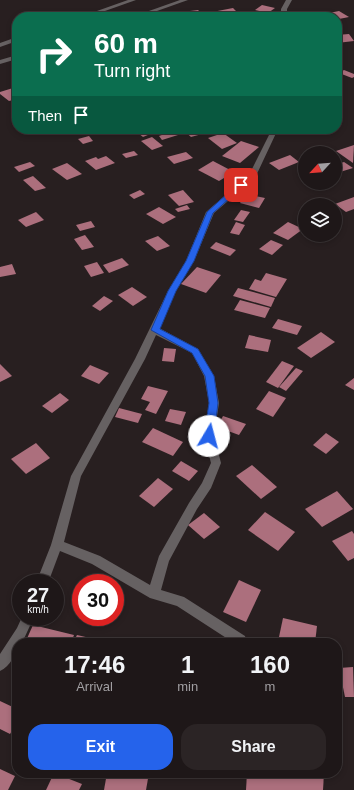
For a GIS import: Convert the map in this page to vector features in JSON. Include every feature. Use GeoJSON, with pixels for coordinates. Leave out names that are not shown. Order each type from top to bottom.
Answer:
{"type":"FeatureCollection","features":[{"type":"Feature","properties":{"kind":"street"},"geometry":{"type":"LineString","coordinates":[[97,12],[133,0]]}},
{"type":"Feature","properties":{"kind":"street"},"geometry":{"type":"LineString","coordinates":[[150,12],[185,0]]}},
{"type":"Feature","properties":{"kind":"street"},"geometry":{"type":"LineString","coordinates":[[284,12],[289,0]]}},
{"type":"Feature","properties":{"kind":"street"},"geometry":{"type":"LineString","coordinates":[[0,45],[12,41]]}},
{"type":"Feature","properties":{"kind":"street"},"geometry":{"type":"LineString","coordinates":[[0,62],[12,58]]}},
{"type":"Feature","properties":{"kind":"street"},"geometry":{"type":"LineString","coordinates":[[46,574],[57,545],[76,476],[155,330],[172,291],[190,261],[210,212],[252,176],[273,134]]}},
{"type":"Feature","properties":{"kind":"street"},"geometry":{"type":"LineString","coordinates":[[154,594],[163,560],[193,506],[207,485],[216,463],[209,436],[214,403],[209,376],[195,351],[155,330]]}},
{"type":"Feature","properties":{"kind":"street"},"geometry":{"type":"LineString","coordinates":[[57,545],[96,560],[154,594],[180,601],[237,638]]}},
{"type":"Feature","properties":{"kind":"street"},"geometry":{"type":"LineString","coordinates":[[18,638],[24,626]]}},
{"type":"Feature","properties":{"kind":"street"},"geometry":{"type":"LineString","coordinates":[[0,665],[12,647]]}},
{"type":"Feature","properties":{"kind":"building"},"geometry":{"type":"Polygon","coordinates":[[[262,5],[275,8],[269,12],[255,10],[262,5]]]}},
{"type":"Feature","properties":{"kind":"building"},"geometry":{"type":"Polygon","coordinates":[[[233,8],[236,11],[231,12],[212,12],[233,8]]]}},
{"type":"Feature","properties":{"kind":"building"},"geometry":{"type":"Polygon","coordinates":[[[198,10],[200,12],[190,11],[198,10]]]}},
{"type":"Feature","properties":{"kind":"building"},"geometry":{"type":"Polygon","coordinates":[[[342,13],[349,17],[342,18],[342,13]]]}},
{"type":"Feature","properties":{"kind":"building"},"geometry":{"type":"Polygon","coordinates":[[[349,34],[354,41],[342,42],[342,35],[349,34]]]}},
{"type":"Feature","properties":{"kind":"building"},"geometry":{"type":"Polygon","coordinates":[[[344,70],[354,74],[354,77],[352,78],[342,74],[342,71],[344,70]]]}},
{"type":"Feature","properties":{"kind":"building"},"geometry":{"type":"Polygon","coordinates":[[[12,88],[12,100],[9,101],[0,94],[0,92],[12,88]]]}},
{"type":"Feature","properties":{"kind":"building"},"geometry":{"type":"Polygon","coordinates":[[[139,134],[150,134],[143,137],[139,134]]]}},
{"type":"Feature","properties":{"kind":"building"},"geometry":{"type":"Polygon","coordinates":[[[165,134],[178,135],[162,140],[159,136],[165,134]]]}},
{"type":"Feature","properties":{"kind":"building"},"geometry":{"type":"Polygon","coordinates":[[[188,134],[202,134],[191,137],[188,134]]]}},
{"type":"Feature","properties":{"kind":"building"},"geometry":{"type":"Polygon","coordinates":[[[224,134],[237,143],[222,149],[208,138],[224,134]]]}},
{"type":"Feature","properties":{"kind":"building"},"geometry":{"type":"Polygon","coordinates":[[[89,136],[93,141],[83,144],[78,139],[89,136]]]}},
{"type":"Feature","properties":{"kind":"building"},"geometry":{"type":"Polygon","coordinates":[[[152,137],[163,146],[152,150],[141,141],[152,137]]]}},
{"type":"Feature","properties":{"kind":"building"},"geometry":{"type":"Polygon","coordinates":[[[241,141],[259,147],[240,163],[222,156],[241,141]]]}},
{"type":"Feature","properties":{"kind":"building"},"geometry":{"type":"Polygon","coordinates":[[[354,145],[353,163],[342,155],[342,149],[354,145]]]}},
{"type":"Feature","properties":{"kind":"building"},"geometry":{"type":"Polygon","coordinates":[[[134,151],[138,155],[126,158],[122,154],[134,151]]]}},
{"type":"Feature","properties":{"kind":"building"},"geometry":{"type":"Polygon","coordinates":[[[186,152],[193,158],[174,164],[167,157],[186,152]]]}},
{"type":"Feature","properties":{"kind":"building"},"geometry":{"type":"Polygon","coordinates":[[[290,155],[298,161],[279,170],[269,163],[290,155]]]}},
{"type":"Feature","properties":{"kind":"building"},"geometry":{"type":"Polygon","coordinates":[[[106,156],[115,163],[96,170],[85,161],[96,157],[98,159],[106,156]]]}},
{"type":"Feature","properties":{"kind":"building"},"geometry":{"type":"Polygon","coordinates":[[[213,161],[234,172],[219,181],[198,170],[213,161]]]}},
{"type":"Feature","properties":{"kind":"building"},"geometry":{"type":"Polygon","coordinates":[[[30,162],[35,166],[19,172],[14,167],[30,162]]]}},
{"type":"Feature","properties":{"kind":"building"},"geometry":{"type":"Polygon","coordinates":[[[344,162],[353,168],[342,171],[342,163],[344,162]]]}},
{"type":"Feature","properties":{"kind":"building"},"geometry":{"type":"Polygon","coordinates":[[[67,163],[82,174],[67,180],[52,169],[67,163]]]}},
{"type":"Feature","properties":{"kind":"building"},"geometry":{"type":"Polygon","coordinates":[[[33,176],[46,188],[35,191],[23,180],[33,176]]]}},
{"type":"Feature","properties":{"kind":"building"},"geometry":{"type":"Polygon","coordinates":[[[140,190],[145,194],[134,199],[129,195],[140,190]]]}},
{"type":"Feature","properties":{"kind":"building"},"geometry":{"type":"Polygon","coordinates":[[[183,190],[194,202],[179,206],[168,195],[183,190]]]}},
{"type":"Feature","properties":{"kind":"building"},"geometry":{"type":"Polygon","coordinates":[[[246,194],[265,198],[259,208],[240,203],[246,194]]]}},
{"type":"Feature","properties":{"kind":"building"},"geometry":{"type":"Polygon","coordinates":[[[354,197],[354,209],[346,212],[342,209],[342,201],[354,197]]]}},
{"type":"Feature","properties":{"kind":"building"},"geometry":{"type":"Polygon","coordinates":[[[187,205],[190,209],[178,212],[175,209],[187,205]]]}},
{"type":"Feature","properties":{"kind":"building"},"geometry":{"type":"Polygon","coordinates":[[[159,207],[176,217],[163,224],[146,214],[159,207]]]}},
{"type":"Feature","properties":{"kind":"building"},"geometry":{"type":"Polygon","coordinates":[[[241,210],[250,212],[243,222],[234,220],[241,210]]]}},
{"type":"Feature","properties":{"kind":"building"},"geometry":{"type":"Polygon","coordinates":[[[36,212],[44,220],[26,227],[18,220],[36,212]]]}},
{"type":"Feature","properties":{"kind":"building"},"geometry":{"type":"Polygon","coordinates":[[[91,221],[95,227],[80,231],[76,225],[91,221]]]}},
{"type":"Feature","properties":{"kind":"building"},"geometry":{"type":"Polygon","coordinates":[[[236,222],[245,225],[239,235],[230,233],[236,222]]]}},
{"type":"Feature","properties":{"kind":"building"},"geometry":{"type":"Polygon","coordinates":[[[288,222],[298,227],[298,233],[288,240],[273,233],[288,222]]]}},
{"type":"Feature","properties":{"kind":"building"},"geometry":{"type":"Polygon","coordinates":[[[85,235],[94,247],[82,250],[74,239],[85,235]]]}},
{"type":"Feature","properties":{"kind":"building"},"geometry":{"type":"Polygon","coordinates":[[[158,236],[170,246],[157,251],[145,241],[158,236]]]}},
{"type":"Feature","properties":{"kind":"building"},"geometry":{"type":"Polygon","coordinates":[[[271,240],[283,245],[272,255],[259,249],[271,240]]]}},
{"type":"Feature","properties":{"kind":"building"},"geometry":{"type":"Polygon","coordinates":[[[216,242],[236,250],[230,256],[210,248],[216,242]]]}},
{"type":"Feature","properties":{"kind":"building"},"geometry":{"type":"Polygon","coordinates":[[[122,258],[129,265],[109,273],[103,265],[122,258]]]}},
{"type":"Feature","properties":{"kind":"building"},"geometry":{"type":"Polygon","coordinates":[[[97,262],[104,273],[91,277],[84,266],[97,262]]]}},
{"type":"Feature","properties":{"kind":"building"},"geometry":{"type":"Polygon","coordinates":[[[12,264],[16,274],[0,277],[0,267],[12,264]]]}},
{"type":"Feature","properties":{"kind":"building"},"geometry":{"type":"Polygon","coordinates":[[[197,267],[221,275],[206,293],[181,284],[197,267]]]}},
{"type":"Feature","properties":{"kind":"building"},"geometry":{"type":"Polygon","coordinates":[[[266,273],[287,279],[276,297],[249,289],[255,279],[261,281],[266,273]]]}},
{"type":"Feature","properties":{"kind":"building"},"geometry":{"type":"Polygon","coordinates":[[[132,287],[147,297],[133,306],[118,295],[132,287]]]}},
{"type":"Feature","properties":{"kind":"building"},"geometry":{"type":"Polygon","coordinates":[[[238,288],[275,298],[271,307],[233,296],[238,288]]]}},
{"type":"Feature","properties":{"kind":"building"},"geometry":{"type":"Polygon","coordinates":[[[104,296],[113,301],[100,311],[92,306],[104,296]]]}},
{"type":"Feature","properties":{"kind":"building"},"geometry":{"type":"Polygon","coordinates":[[[240,300],[270,308],[265,318],[234,310],[240,300]]]}},
{"type":"Feature","properties":{"kind":"building"},"geometry":{"type":"Polygon","coordinates":[[[278,319],[302,326],[297,335],[272,328],[278,319]]]}},
{"type":"Feature","properties":{"kind":"building"},"geometry":{"type":"Polygon","coordinates":[[[321,332],[335,342],[311,358],[297,348],[321,332]]]}},
{"type":"Feature","properties":{"kind":"building"},"geometry":{"type":"Polygon","coordinates":[[[249,335],[271,340],[268,352],[245,348],[249,335]]]}},
{"type":"Feature","properties":{"kind":"building"},"geometry":{"type":"Polygon","coordinates":[[[164,348],[176,349],[174,362],[162,361],[164,348]]]}},
{"type":"Feature","properties":{"kind":"building"},"geometry":{"type":"Polygon","coordinates":[[[282,361],[294,366],[278,388],[266,382],[282,361]]]}},
{"type":"Feature","properties":{"kind":"building"},"geometry":{"type":"Polygon","coordinates":[[[0,364],[12,376],[0,382],[0,364]]]}},
{"type":"Feature","properties":{"kind":"building"},"geometry":{"type":"Polygon","coordinates":[[[90,365],[109,373],[99,384],[81,376],[90,365]]]}},
{"type":"Feature","properties":{"kind":"building"},"geometry":{"type":"Polygon","coordinates":[[[296,368],[303,371],[286,391],[279,387],[296,368]]]}},
{"type":"Feature","properties":{"kind":"building"},"geometry":{"type":"Polygon","coordinates":[[[354,378],[354,390],[345,385],[354,378]]]}},
{"type":"Feature","properties":{"kind":"building"},"geometry":{"type":"Polygon","coordinates":[[[148,386],[168,391],[156,414],[145,410],[150,402],[141,399],[148,386]]]}},
{"type":"Feature","properties":{"kind":"building"},"geometry":{"type":"Polygon","coordinates":[[[269,391],[286,398],[273,417],[256,409],[269,391]]]}},
{"type":"Feature","properties":{"kind":"building"},"geometry":{"type":"Polygon","coordinates":[[[60,393],[69,400],[52,413],[42,406],[60,393]]]}},
{"type":"Feature","properties":{"kind":"building"},"geometry":{"type":"Polygon","coordinates":[[[119,408],[142,414],[138,423],[115,417],[119,408]]]}},
{"type":"Feature","properties":{"kind":"building"},"geometry":{"type":"Polygon","coordinates":[[[170,409],[186,412],[181,425],[165,421],[170,409]]]}},
{"type":"Feature","properties":{"kind":"building"},"geometry":{"type":"Polygon","coordinates":[[[223,416],[246,424],[239,435],[217,427],[223,416]]]}},
{"type":"Feature","properties":{"kind":"building"},"geometry":{"type":"Polygon","coordinates":[[[153,428],[183,442],[173,456],[142,442],[153,428]]]}},
{"type":"Feature","properties":{"kind":"building"},"geometry":{"type":"Polygon","coordinates":[[[326,433],[339,442],[326,454],[313,445],[326,433]]]}},
{"type":"Feature","properties":{"kind":"building"},"geometry":{"type":"Polygon","coordinates":[[[36,443],[50,458],[26,474],[11,459],[36,443]]]}},
{"type":"Feature","properties":{"kind":"building"},"geometry":{"type":"Polygon","coordinates":[[[181,461],[198,471],[189,481],[172,471],[181,461]]]}},
{"type":"Feature","properties":{"kind":"building"},"geometry":{"type":"Polygon","coordinates":[[[252,465],[277,487],[261,499],[236,476],[252,465]]]}},
{"type":"Feature","properties":{"kind":"building"},"geometry":{"type":"Polygon","coordinates":[[[158,478],[173,489],[154,507],[139,496],[158,478]]]}},
{"type":"Feature","properties":{"kind":"building"},"geometry":{"type":"Polygon","coordinates":[[[337,491],[353,509],[322,527],[305,509],[337,491]]]}},
{"type":"Feature","properties":{"kind":"building"},"geometry":{"type":"Polygon","coordinates":[[[265,512],[295,532],[278,551],[248,530],[265,512]]]}},
{"type":"Feature","properties":{"kind":"building"},"geometry":{"type":"Polygon","coordinates":[[[204,513],[220,527],[204,539],[188,525],[204,513]]]}},
{"type":"Feature","properties":{"kind":"building"},"geometry":{"type":"Polygon","coordinates":[[[352,531],[354,534],[354,558],[348,561],[332,541],[352,531]]]}},
{"type":"Feature","properties":{"kind":"building"},"geometry":{"type":"Polygon","coordinates":[[[239,580],[261,590],[246,622],[223,612],[239,580]]]}},
{"type":"Feature","properties":{"kind":"building"},"geometry":{"type":"Polygon","coordinates":[[[283,618],[317,626],[316,638],[279,637],[283,618]]]}},
{"type":"Feature","properties":{"kind":"building"},"geometry":{"type":"Polygon","coordinates":[[[33,626],[37,626],[74,635],[73,638],[27,638],[33,626]]]}},
{"type":"Feature","properties":{"kind":"building"},"geometry":{"type":"Polygon","coordinates":[[[77,635],[90,638],[76,638],[77,635]]]}},
{"type":"Feature","properties":{"kind":"building"},"geometry":{"type":"Polygon","coordinates":[[[353,667],[354,697],[345,697],[342,682],[342,668],[353,667]]]}},
{"type":"Feature","properties":{"kind":"building"},"geometry":{"type":"Polygon","coordinates":[[[0,701],[12,707],[12,731],[10,734],[0,729],[0,701]]]}},
{"type":"Feature","properties":{"kind":"building"},"geometry":{"type":"Polygon","coordinates":[[[0,769],[12,775],[12,778],[14,778],[8,790],[0,790],[0,769]]]}},
{"type":"Feature","properties":{"kind":"building"},"geometry":{"type":"Polygon","coordinates":[[[52,778],[67,778],[82,784],[79,790],[46,790],[52,778]]]}},
{"type":"Feature","properties":{"kind":"building"},"geometry":{"type":"Polygon","coordinates":[[[106,778],[148,778],[146,790],[104,790],[106,778]]]}},
{"type":"Feature","properties":{"kind":"building"},"geometry":{"type":"Polygon","coordinates":[[[247,778],[324,778],[323,790],[246,790],[247,778]]]}},
{"type":"Feature","properties":{"kind":"route"},"geometry":{"type":"LineString","coordinates":[[209,436],[214,403],[209,376],[195,351],[177,340],[155,330],[172,291],[190,261],[210,212],[241,185]]}}]}
